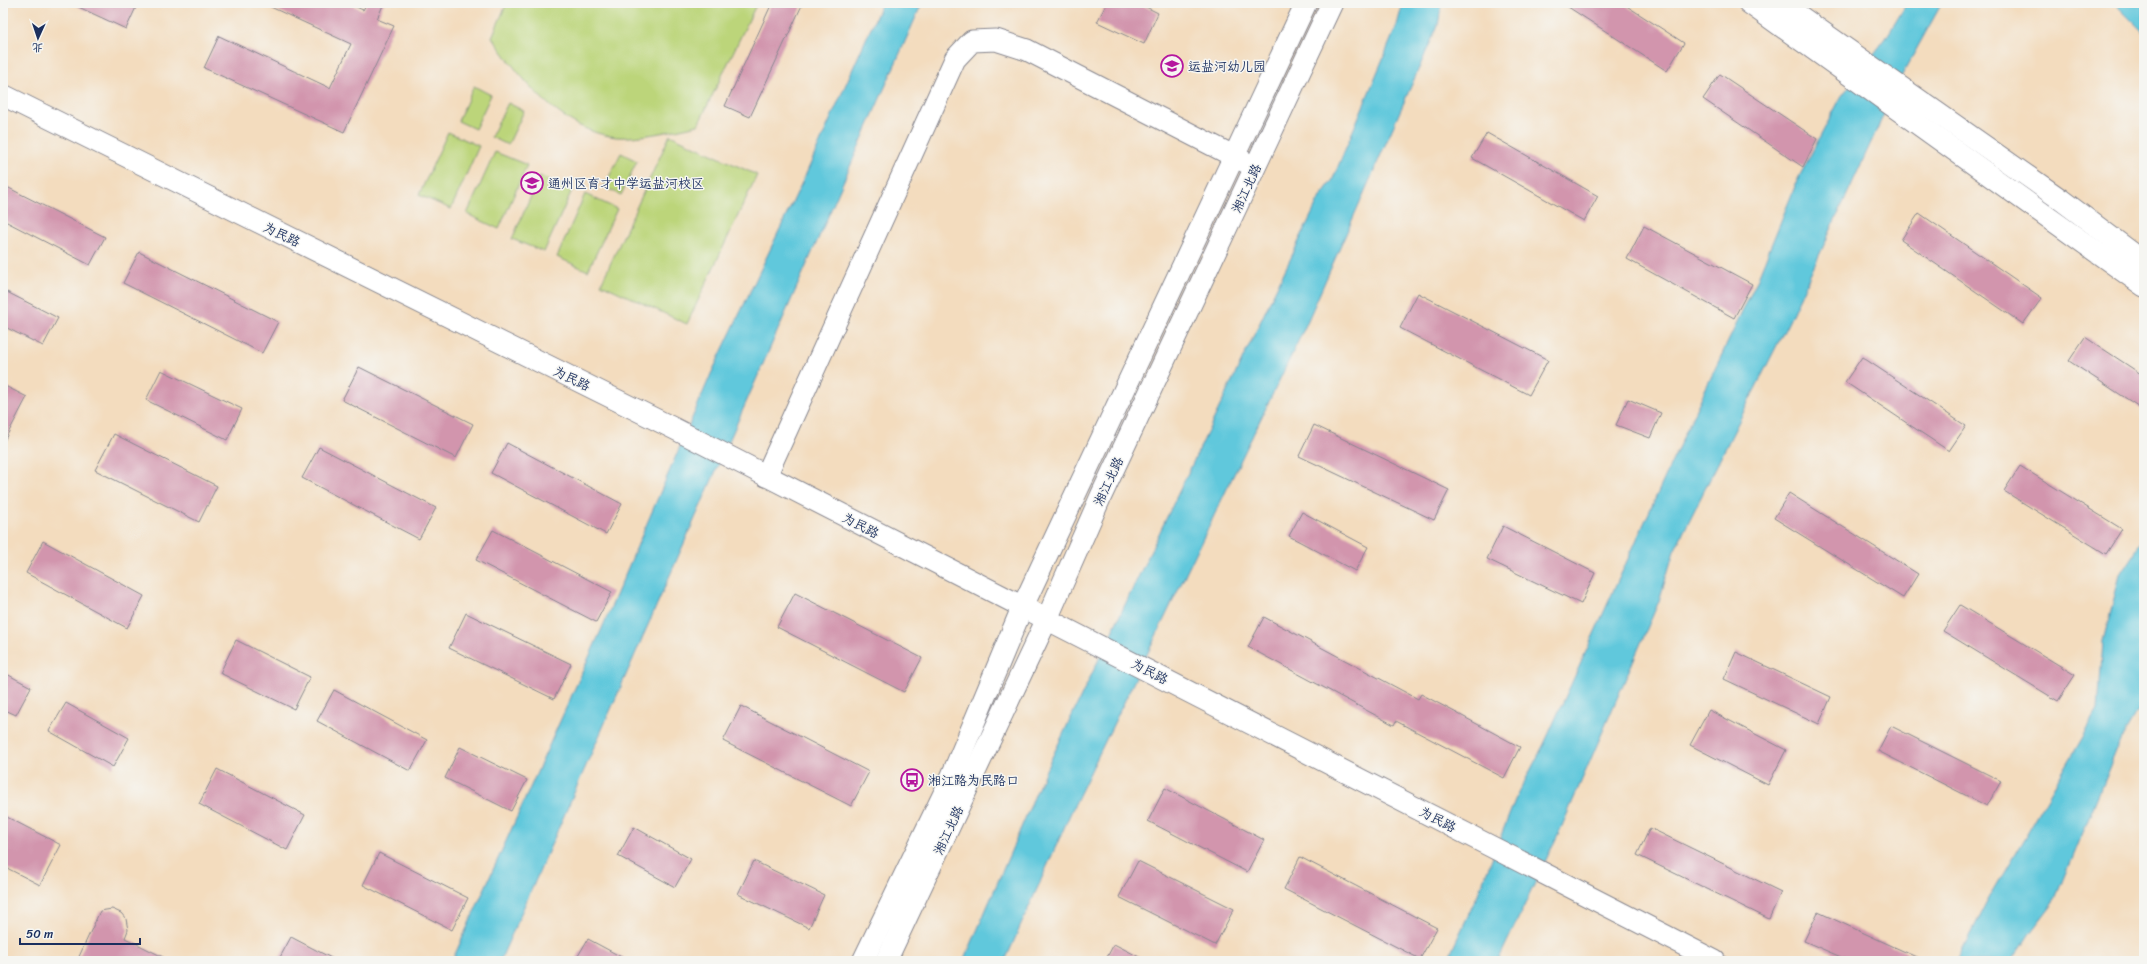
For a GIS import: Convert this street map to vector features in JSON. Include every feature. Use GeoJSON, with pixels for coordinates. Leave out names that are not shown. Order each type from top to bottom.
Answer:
{"type":"FeatureCollection","features":[{"type":"Feature","properties":{"kind":"street","name":"湘江北路"},"geometry":{"type":"LineString","coordinates":[[863,961],[948,785],[1022,608],[1306,3]]}},
{"type":"Feature","properties":{"kind":"street","name":"湘江北路"},"geometry":{"type":"LineString","coordinates":[[886,961],[1047,619],[1101,496],[1332,3]]}},
{"type":"Feature","properties":{"kind":"street"},"geometry":{"type":"LineString","coordinates":[[1749,3],[1842,58],[1908,104],[2144,286]]}},
{"type":"Feature","properties":{"kind":"street"},"geometry":{"type":"LineString","coordinates":[[1781,3],[1842,58]]}},
{"type":"Feature","properties":{"kind":"street"},"geometry":{"type":"LineString","coordinates":[[766,476],[955,59],[972,41],[996,40],[1027,50],[1256,168]]}},
{"type":"Feature","properties":{"kind":"street","name":"为民路"},"geometry":{"type":"LineString","coordinates":[[3,95],[675,429],[1022,608],[1096,643],[1715,961]]}},
{"type":"Feature","properties":{"kind":"street"},"geometry":{"type":"LineString","coordinates":[[1908,104],[2060,199],[2144,262]]}},
{"type":"Feature","properties":{"kind":"green space"},"geometry":{"type":"Polygon","coordinates":[[[507,3],[757,3],[698,125],[657,134],[635,137],[616,137],[596,133],[578,125],[560,114],[529,86],[492,37],[507,3]]]}},
{"type":"Feature","properties":{"kind":"green space"},"geometry":{"type":"Polygon","coordinates":[[[474,86],[491,95],[475,129],[458,121],[474,86]]]}},
{"type":"Feature","properties":{"kind":"green space"},"geometry":{"type":"Polygon","coordinates":[[[508,103],[524,111],[508,145],[491,137],[508,103]]]}},
{"type":"Feature","properties":{"kind":"green space"},"geometry":{"type":"Polygon","coordinates":[[[448,132],[479,146],[451,209],[419,195],[448,132]]]}},
{"type":"Feature","properties":{"kind":"green space"},"geometry":{"type":"Polygon","coordinates":[[[670,135],[757,175],[687,324],[601,284],[670,135]]]}},
{"type":"Feature","properties":{"kind":"green space"},"geometry":{"type":"Polygon","coordinates":[[[495,152],[527,165],[499,229],[467,214],[495,152]]]}},
{"type":"Feature","properties":{"kind":"green space"},"geometry":{"type":"Polygon","coordinates":[[[621,153],[637,161],[621,195],[604,187],[621,153]]]}},
{"type":"Feature","properties":{"kind":"green space"},"geometry":{"type":"Polygon","coordinates":[[[540,176],[572,190],[544,252],[512,239],[540,176]]]}},
{"type":"Feature","properties":{"kind":"green space"},"geometry":{"type":"Polygon","coordinates":[[[585,194],[617,209],[588,271],[557,257],[585,194]]]}},
{"type":"Feature","properties":{"kind":"water"},"geometry":{"type":"Polygon","coordinates":[[[882,3],[922,3],[500,961],[452,961],[603,626],[711,374],[806,174],[882,3]]]}},
{"type":"Feature","properties":{"kind":"water"},"geometry":{"type":"Polygon","coordinates":[[[1403,3],[1442,3],[1438,25],[1305,327],[1072,810],[1005,961],[964,961],[1044,774],[1320,197],[1332,181],[1397,25],[1403,3]]]}},
{"type":"Feature","properties":{"kind":"water"},"geometry":{"type":"Polygon","coordinates":[[[1907,3],[1942,3],[1901,77],[1789,321],[1674,551],[1659,601],[1562,826],[1498,961],[1447,961],[1478,894],[1515,800],[1544,744],[1695,411],[1755,285],[1798,179],[1841,97],[1886,38],[1907,3]]]}},
{"type":"Feature","properties":{"kind":"water"},"geometry":{"type":"Polygon","coordinates":[[[2114,3],[2144,3],[2144,33],[2114,3]]]}},
{"type":"Feature","properties":{"kind":"water"},"geometry":{"type":"Polygon","coordinates":[[[2144,538],[2144,684],[2142,703],[2120,741],[2056,899],[2030,933],[2012,961],[1957,961],[1987,902],[2098,711],[2103,641],[2120,575],[2144,538]]]}},
{"type":"Feature","properties":{"kind":"building"},"geometry":{"type":"Polygon","coordinates":[[[70,3],[138,3],[126,29],[70,3]]]}},
{"type":"Feature","properties":{"kind":"building"},"geometry":{"type":"Polygon","coordinates":[[[262,3],[347,3],[363,10],[367,3],[384,3],[377,19],[394,26],[344,132],[204,68],[219,36],[330,88],[351,44],[262,3]]]}},
{"type":"Feature","properties":{"kind":"building"},"geometry":{"type":"Polygon","coordinates":[[[772,3],[803,3],[750,117],[725,106],[772,3]]]}},
{"type":"Feature","properties":{"kind":"building"},"geometry":{"type":"Polygon","coordinates":[[[1107,3],[1138,3],[1158,13],[1144,44],[1097,22],[1107,3]]]}},
{"type":"Feature","properties":{"kind":"building"},"geometry":{"type":"Polygon","coordinates":[[[1562,3],[1622,3],[1684,43],[1667,71],[1562,3]]]}},
{"type":"Feature","properties":{"kind":"building"},"geometry":{"type":"Polygon","coordinates":[[[1720,74],[1817,139],[1803,167],[1703,99],[1720,74]]]}},
{"type":"Feature","properties":{"kind":"building"},"geometry":{"type":"Polygon","coordinates":[[[1487,133],[1598,196],[1584,221],[1472,158],[1487,133]]]}},
{"type":"Feature","properties":{"kind":"building"},"geometry":{"type":"Polygon","coordinates":[[[3,185],[105,237],[90,265],[3,220],[3,185]]]}},
{"type":"Feature","properties":{"kind":"building"},"geometry":{"type":"Polygon","coordinates":[[[1919,213],[2042,298],[2023,324],[1901,240],[1919,213]]]}},
{"type":"Feature","properties":{"kind":"building"},"geometry":{"type":"Polygon","coordinates":[[[1644,226],[1752,284],[1734,318],[1627,259],[1644,226]]]}},
{"type":"Feature","properties":{"kind":"building"},"geometry":{"type":"Polygon","coordinates":[[[139,252],[278,322],[262,353],[123,283],[139,252]]]}},
{"type":"Feature","properties":{"kind":"building"},"geometry":{"type":"Polygon","coordinates":[[[3,290],[58,318],[43,346],[3,326],[3,290]]]}},
{"type":"Feature","properties":{"kind":"building"},"geometry":{"type":"Polygon","coordinates":[[[1418,293],[1548,360],[1529,395],[1400,328],[1418,293]]]}},
{"type":"Feature","properties":{"kind":"building"},"geometry":{"type":"Polygon","coordinates":[[[2085,337],[2144,376],[2144,410],[2069,361],[2085,337]]]}},
{"type":"Feature","properties":{"kind":"building"},"geometry":{"type":"Polygon","coordinates":[[[1862,357],[1966,426],[1949,451],[1845,382],[1862,357]]]}},
{"type":"Feature","properties":{"kind":"building"},"geometry":{"type":"Polygon","coordinates":[[[359,367],[473,424],[456,458],[342,400],[359,367]]]}},
{"type":"Feature","properties":{"kind":"building"},"geometry":{"type":"Polygon","coordinates":[[[161,370],[242,409],[227,440],[146,400],[161,370]]]}},
{"type":"Feature","properties":{"kind":"building"},"geometry":{"type":"Polygon","coordinates":[[[3,385],[27,397],[3,443],[3,385]]]}},
{"type":"Feature","properties":{"kind":"building"},"geometry":{"type":"Polygon","coordinates":[[[1628,399],[1661,413],[1650,438],[1616,425],[1628,399]]]}},
{"type":"Feature","properties":{"kind":"building"},"geometry":{"type":"Polygon","coordinates":[[[1314,425],[1449,490],[1434,520],[1299,456],[1314,425]]]}},
{"type":"Feature","properties":{"kind":"building"},"geometry":{"type":"Polygon","coordinates":[[[114,434],[217,486],[199,522],[95,470],[114,434]]]}},
{"type":"Feature","properties":{"kind":"building"},"geometry":{"type":"Polygon","coordinates":[[[507,443],[622,504],[606,534],[491,473],[507,443]]]}},
{"type":"Feature","properties":{"kind":"building"},"geometry":{"type":"Polygon","coordinates":[[[319,447],[436,508],[419,539],[302,478],[319,447]]]}},
{"type":"Feature","properties":{"kind":"building"},"geometry":{"type":"Polygon","coordinates":[[[2020,466],[2122,529],[2106,554],[2004,491],[2020,466]]]}},
{"type":"Feature","properties":{"kind":"building"},"geometry":{"type":"Polygon","coordinates":[[[1789,493],[1918,574],[1903,598],[1774,518],[1789,493]]]}},
{"type":"Feature","properties":{"kind":"building"},"geometry":{"type":"Polygon","coordinates":[[[1302,512],[1368,547],[1355,571],[1289,536],[1302,512]]]}},
{"type":"Feature","properties":{"kind":"building"},"geometry":{"type":"Polygon","coordinates":[[[1503,526],[1595,573],[1581,604],[1487,559],[1503,526]]]}},
{"type":"Feature","properties":{"kind":"building"},"geometry":{"type":"Polygon","coordinates":[[[493,530],[612,592],[596,622],[476,560],[493,530]]]}},
{"type":"Feature","properties":{"kind":"building"},"geometry":{"type":"Polygon","coordinates":[[[43,541],[144,596],[127,628],[26,573],[43,541]]]}},
{"type":"Feature","properties":{"kind":"building"},"geometry":{"type":"Polygon","coordinates":[[[795,593],[922,658],[904,692],[777,627],[795,593]]]}},
{"type":"Feature","properties":{"kind":"building"},"geometry":{"type":"Polygon","coordinates":[[[1960,605],[2075,675],[2058,701],[1943,631],[1960,605]]]}},
{"type":"Feature","properties":{"kind":"building"},"geometry":{"type":"Polygon","coordinates":[[[466,613],[571,664],[554,699],[449,648],[466,613]]]}},
{"type":"Feature","properties":{"kind":"building"},"geometry":{"type":"Polygon","coordinates":[[[1264,617],[1418,699],[1421,694],[1520,747],[1504,778],[1396,721],[1394,725],[1248,647],[1264,617]]]}},
{"type":"Feature","properties":{"kind":"building"},"geometry":{"type":"Polygon","coordinates":[[[236,640],[310,677],[294,709],[220,673],[236,640]]]}},
{"type":"Feature","properties":{"kind":"building"},"geometry":{"type":"Polygon","coordinates":[[[1736,652],[1831,697],[1819,724],[1724,679],[1736,652]]]}},
{"type":"Feature","properties":{"kind":"building"},"geometry":{"type":"Polygon","coordinates":[[[3,672],[31,687],[16,715],[3,709],[3,672]]]}},
{"type":"Feature","properties":{"kind":"building"},"geometry":{"type":"Polygon","coordinates":[[[334,690],[427,740],[410,771],[317,721],[334,690]]]}},
{"type":"Feature","properties":{"kind":"building"},"geometry":{"type":"Polygon","coordinates":[[[66,703],[129,738],[113,767],[49,731],[66,703]]]}},
{"type":"Feature","properties":{"kind":"building"},"geometry":{"type":"Polygon","coordinates":[[[741,706],[869,772],[851,806],[723,741],[741,706]]]}},
{"type":"Feature","properties":{"kind":"building"},"geometry":{"type":"Polygon","coordinates":[[[1709,710],[1786,750],[1768,785],[1690,745],[1709,710]]]}},
{"type":"Feature","properties":{"kind":"building"},"geometry":{"type":"Polygon","coordinates":[[[1891,726],[2001,781],[1987,806],[1878,751],[1891,726]]]}},
{"type":"Feature","properties":{"kind":"building"},"geometry":{"type":"Polygon","coordinates":[[[460,747],[527,780],[511,811],[445,778],[460,747]]]}},
{"type":"Feature","properties":{"kind":"building"},"geometry":{"type":"Polygon","coordinates":[[[217,769],[305,815],[287,850],[199,804],[217,769]]]}},
{"type":"Feature","properties":{"kind":"building"},"geometry":{"type":"Polygon","coordinates":[[[1165,788],[1264,840],[1247,872],[1148,821],[1165,788]]]}},
{"type":"Feature","properties":{"kind":"building"},"geometry":{"type":"Polygon","coordinates":[[[3,815],[61,845],[40,885],[3,866],[3,815]]]}},
{"type":"Feature","properties":{"kind":"building"},"geometry":{"type":"Polygon","coordinates":[[[634,827],[691,859],[675,887],[618,856],[634,827]]]}},
{"type":"Feature","properties":{"kind":"building"},"geometry":{"type":"Polygon","coordinates":[[[1650,828],[1781,892],[1769,919],[1637,855],[1650,828]]]}},
{"type":"Feature","properties":{"kind":"building"},"geometry":{"type":"Polygon","coordinates":[[[379,853],[468,898],[452,930],[363,885],[379,853]]]}},
{"type":"Feature","properties":{"kind":"building"},"geometry":{"type":"Polygon","coordinates":[[[1300,857],[1437,928],[1420,959],[1284,889],[1300,857]]]}},
{"type":"Feature","properties":{"kind":"building"},"geometry":{"type":"Polygon","coordinates":[[[754,861],[824,895],[809,928],[738,894],[754,861]]]}},
{"type":"Feature","properties":{"kind":"building"},"geometry":{"type":"Polygon","coordinates":[[[1138,861],[1234,909],[1215,945],[1119,897],[1138,861]]]}},
{"type":"Feature","properties":{"kind":"building"},"geometry":{"type":"Polygon","coordinates":[[[112,909],[121,913],[126,919],[128,930],[125,938],[171,961],[77,961],[100,911],[112,909]]]}},
{"type":"Feature","properties":{"kind":"building"},"geometry":{"type":"Polygon","coordinates":[[[1818,912],[1925,961],[1850,961],[1804,941],[1818,912]]]}},
{"type":"Feature","properties":{"kind":"building"},"geometry":{"type":"Polygon","coordinates":[[[291,937],[337,961],[278,961],[291,937]]]}},
{"type":"Feature","properties":{"kind":"building"},"geometry":{"type":"Polygon","coordinates":[[[588,939],[629,961],[575,961],[588,939]]]}},
{"type":"Feature","properties":{"kind":"building"},"geometry":{"type":"Polygon","coordinates":[[[1114,944],[1147,961],[1105,961],[1114,944]]]}},
{"type":"Feature","properties":{"kind":"place","name":"运盐河幼儿园"},"geometry":{"type":"Point","coordinates":[1172,66]}},
{"type":"Feature","properties":{"kind":"place","name":"通州区育才中学运盐河校区"},"geometry":{"type":"Point","coordinates":[532,183]}},
{"type":"Feature","properties":{"kind":"place","name":"湘江路为民路口"},"geometry":{"type":"Point","coordinates":[912,780]}}]}
